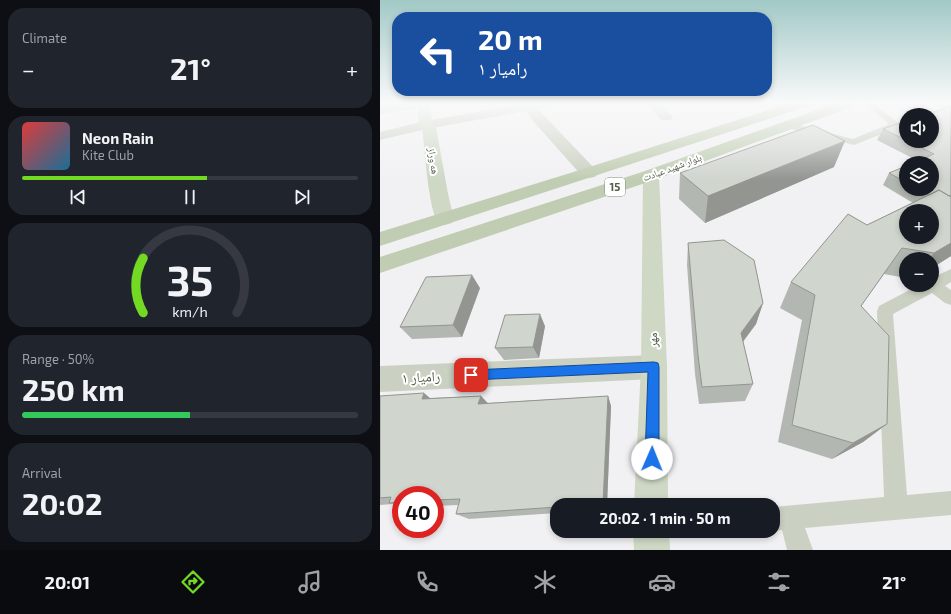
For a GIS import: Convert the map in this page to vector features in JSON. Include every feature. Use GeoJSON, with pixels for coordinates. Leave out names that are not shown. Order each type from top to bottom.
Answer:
{"type":"FeatureCollection","features":[{"type":"Feature","properties":{"kind":"main road","name":"بلوار شهید عبادت"},"geometry":{"type":"LineString","coordinates":[[380,238],[445,219],[725,129]]}},
{"type":"Feature","properties":{"kind":"main road","name":"بلوار شهید عبادت"},"geometry":{"type":"LineString","coordinates":[[380,265],[651,175],[777,129]]}},
{"type":"Feature","properties":{"kind":"street"},"geometry":{"type":"LineString","coordinates":[[380,136],[411,129]]}},
{"type":"Feature","properties":{"kind":"street","name":"هه وراز"},"geometry":{"type":"LineString","coordinates":[[429,129],[439,194],[445,219]]}},
{"type":"Feature","properties":{"kind":"street"},"geometry":{"type":"LineString","coordinates":[[548,129],[589,173]]}},
{"type":"Feature","properties":{"kind":"street","name":"مهر"},"geometry":{"type":"LineString","coordinates":[[651,175],[654,367],[653,498]]}},
{"type":"Feature","properties":{"kind":"street","name":"رامیار ۱"},"geometry":{"type":"LineString","coordinates":[[380,379],[654,367]]}},
{"type":"Feature","properties":{"kind":"lane"},"geometry":{"type":"LineString","coordinates":[[801,129],[854,142],[887,129]]}},
{"type":"Feature","properties":{"kind":"lane"},"geometry":{"type":"LineString","coordinates":[[939,282],[951,275]]}},
{"type":"Feature","properties":{"kind":"lane"},"geometry":{"type":"LineString","coordinates":[[939,289],[951,299]]}},
{"type":"Feature","properties":{"kind":"lane"},"geometry":{"type":"LineString","coordinates":[[896,507],[885,311],[921,292]]}},
{"type":"Feature","properties":{"kind":"lane"},"geometry":{"type":"LineString","coordinates":[[800,550],[782,518],[951,503]]}},
{"type":"Feature","properties":{"kind":"building"},"geometry":{"type":"Polygon","coordinates":[[[803,129],[820,129],[845,141],[708,196],[680,173],[803,129]]]}},
{"type":"Feature","properties":{"kind":"building"},"geometry":{"type":"Polygon","coordinates":[[[883,129],[899,129],[899,137],[883,129]]]}},
{"type":"Feature","properties":{"kind":"building"},"geometry":{"type":"Polygon","coordinates":[[[939,129],[951,129],[951,195],[949,196],[939,190],[939,156],[929,156],[934,154],[922,148],[939,148],[939,129]]]}},
{"type":"Feature","properties":{"kind":"building"},"geometry":{"type":"Polygon","coordinates":[[[899,169],[899,178],[889,173],[899,169]]]}},
{"type":"Feature","properties":{"kind":"building"},"geometry":{"type":"Polygon","coordinates":[[[939,190],[951,197],[951,243],[936,252],[902,248],[861,306],[889,336],[887,424],[853,443],[792,425],[815,295],[791,282],[848,214],[867,225],[899,209],[899,244],[939,244],[939,204],[910,204],[927,196],[939,196],[939,190]]]}},
{"type":"Feature","properties":{"kind":"building"},"geometry":{"type":"Polygon","coordinates":[[[724,240],[754,260],[763,303],[741,333],[753,384],[702,387],[688,243],[724,240]]]}},
{"type":"Feature","properties":{"kind":"building"},"geometry":{"type":"Polygon","coordinates":[[[472,275],[453,325],[400,327],[426,277],[472,275]]]}},
{"type":"Feature","properties":{"kind":"building"},"geometry":{"type":"Polygon","coordinates":[[[540,314],[533,347],[495,348],[505,315],[540,314]]]}},
{"type":"Feature","properties":{"kind":"building"},"geometry":{"type":"Polygon","coordinates":[[[424,393],[422,399],[481,396],[478,404],[608,396],[603,498],[550,498],[550,507],[456,514],[460,499],[444,500],[444,486],[392,486],[392,503],[389,503],[391,497],[380,498],[380,396],[424,393]]]}},
{"type":"Feature","properties":{"kind":"route"},"geometry":{"type":"LineString","coordinates":[[471,375],[654,367],[652,459]]}}]}
